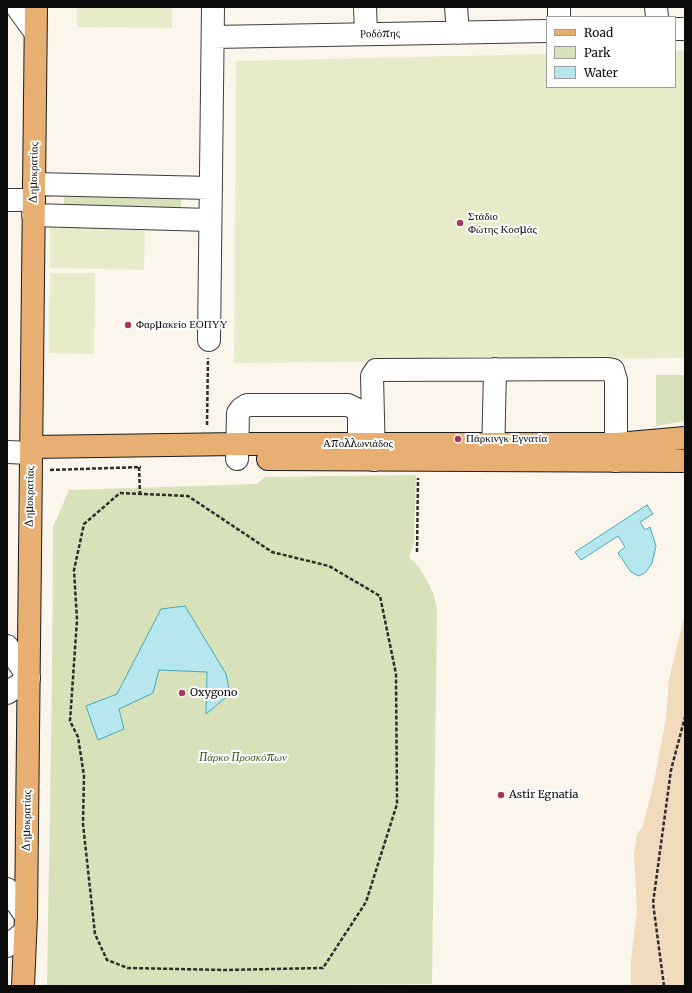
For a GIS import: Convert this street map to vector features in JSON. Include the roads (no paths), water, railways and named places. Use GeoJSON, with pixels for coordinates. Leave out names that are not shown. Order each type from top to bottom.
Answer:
{"type":"FeatureCollection","features":[{"type":"Feature","properties":{"kind":"main road","name":"Δημοκρατίας"},"geometry":{"type":"LineString","coordinates":[[23,986],[26,924],[36,7]]}},
{"type":"Feature","properties":{"kind":"main road","name":"Απολλωνιάδος"},"geometry":{"type":"LineString","coordinates":[[616,453],[685,438]]}},
{"type":"Feature","properties":{"kind":"main road","name":"Απολλωνιάδος"},"geometry":{"type":"LineString","coordinates":[[31,454],[206,444],[238,451]]}},
{"type":"Feature","properties":{"kind":"main road","name":"Απολλωνιάδος"},"geometry":{"type":"LineString","coordinates":[[31,454],[238,451],[616,453],[685,461]]}},
{"type":"Feature","properties":{"kind":"main road","name":"Απολλωνιάδος"},"geometry":{"type":"LineString","coordinates":[[366,452],[419,460],[493,452]]}},
{"type":"Feature","properties":{"kind":"street"},"geometry":{"type":"LineString","coordinates":[[17,7],[35,32]]}},
{"type":"Feature","properties":{"kind":"street"},"geometry":{"type":"LineString","coordinates":[[209,340],[213,37],[212,7]]}},
{"type":"Feature","properties":{"kind":"street"},"geometry":{"type":"LineString","coordinates":[[364,7],[366,34]]}},
{"type":"Feature","properties":{"kind":"street"},"geometry":{"type":"LineString","coordinates":[[456,7],[458,33]]}},
{"type":"Feature","properties":{"kind":"street","name":"Ροδόπης"},"geometry":{"type":"LineString","coordinates":[[213,37],[546,32]]}},
{"type":"Feature","properties":{"kind":"street"},"geometry":{"type":"LineString","coordinates":[[7,200],[34,200],[211,188]]}},
{"type":"Feature","properties":{"kind":"street"},"geometry":{"type":"LineString","coordinates":[[34,200],[210,220]]}},
{"type":"Feature","properties":{"kind":"street"},"geometry":{"type":"LineString","coordinates":[[493,452],[495,369]]}},
{"type":"Feature","properties":{"kind":"street"},"geometry":{"type":"LineString","coordinates":[[366,452],[372,376],[376,370],[495,369],[613,370],[616,380],[616,453]]}},
{"type":"Feature","properties":{"kind":"street"},"geometry":{"type":"LineString","coordinates":[[238,451],[238,413],[241,409],[247,406],[348,405],[356,409],[359,415],[366,452]]}},
{"type":"Feature","properties":{"kind":"street"},"geometry":{"type":"LineString","coordinates":[[7,452],[31,454]]}},
{"type":"Feature","properties":{"kind":"street"},"geometry":{"type":"LineString","coordinates":[[7,646],[29,678],[7,692]]}},
{"type":"Feature","properties":{"kind":"street"},"geometry":{"type":"LineString","coordinates":[[7,889],[26,924],[7,946]]}},
{"type":"Feature","properties":{"kind":"water"},"geometry":{"type":"Polygon","coordinates":[[[647,505],[653,514],[640,522],[645,530],[650,527],[656,546],[652,563],[646,572],[639,576],[631,572],[618,553],[625,547],[618,536],[581,560],[575,552],[647,505]]]}},
{"type":"Feature","properties":{"kind":"water"},"geometry":{"type":"Polygon","coordinates":[[[185,606],[226,674],[230,694],[206,714],[207,672],[159,670],[153,693],[119,709],[124,729],[98,740],[86,706],[117,694],[161,609],[185,606]]]}},
{"type":"Feature","properties":{"kind":"place","name":"Στάδιο Φώτης Κοσμάς"},"geometry":{"type":"Point","coordinates":[460,223]}},
{"type":"Feature","properties":{"kind":"place","name":"Φαρμακείο ΕΟΠΥΥ"},"geometry":{"type":"Point","coordinates":[128,325]}},
{"type":"Feature","properties":{"kind":"place","name":"Πάρκινγκ Εγνατία"},"geometry":{"type":"Point","coordinates":[458,439]}},
{"type":"Feature","properties":{"kind":"place","name":"Oxygono"},"geometry":{"type":"Point","coordinates":[182,693]}},
{"type":"Feature","properties":{"kind":"place","name":"Astir Egnatia"},"geometry":{"type":"Point","coordinates":[501,795]}},
{"type":"Feature","properties":{"kind":"park label","name":"Πάρκο Προσκόπων"},"geometry":{"type":"Point","coordinates":[243,758]}}]}
